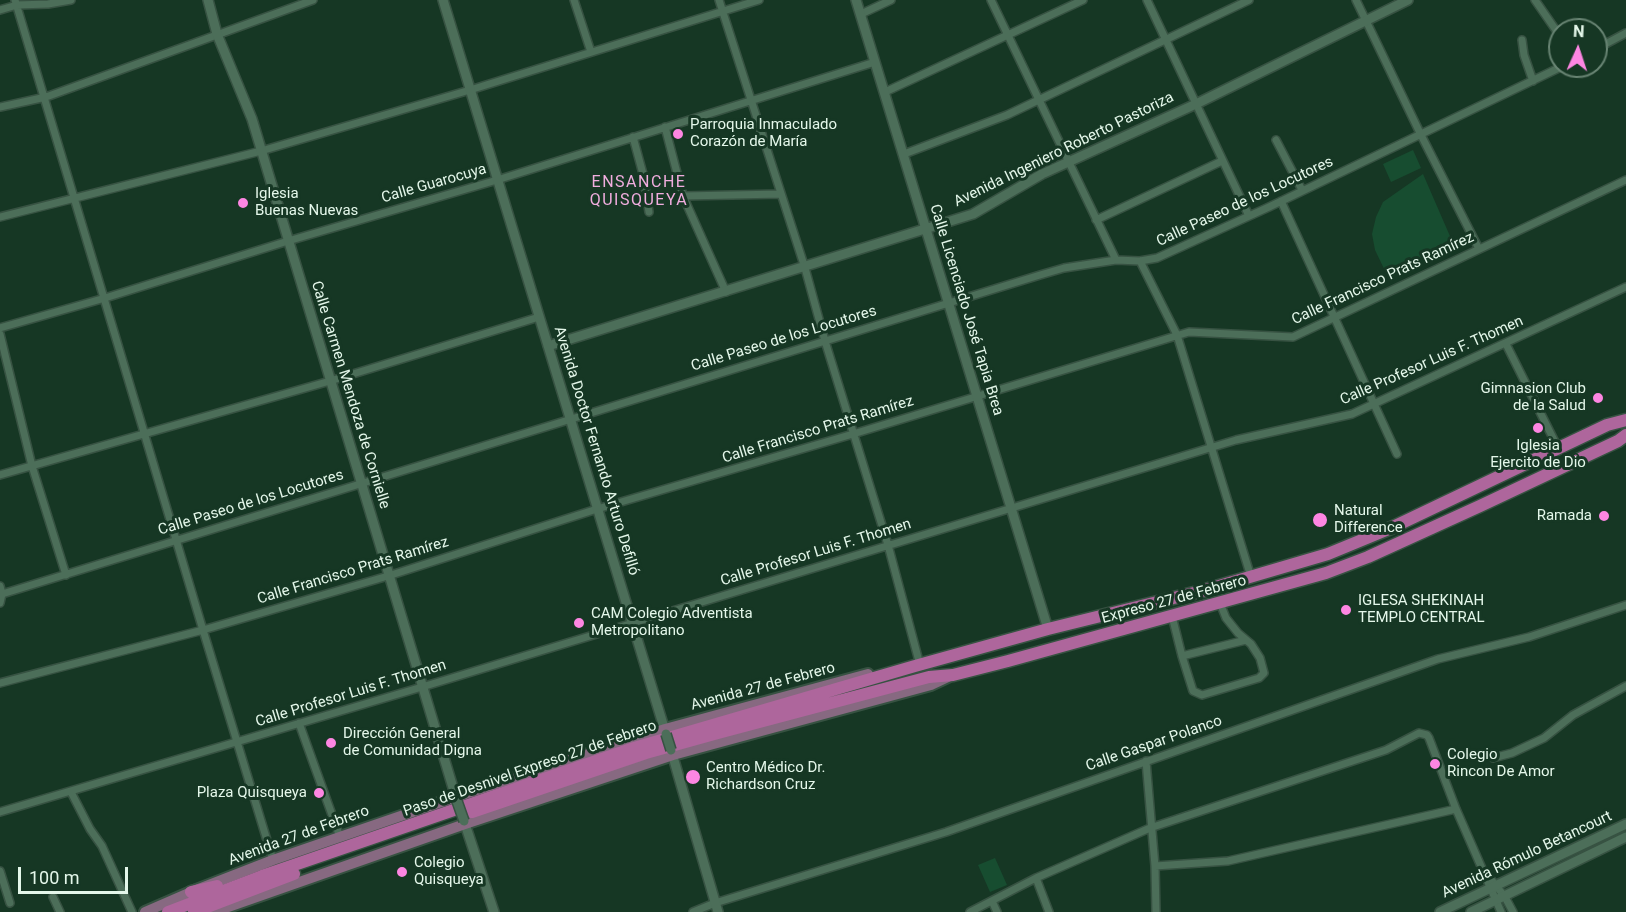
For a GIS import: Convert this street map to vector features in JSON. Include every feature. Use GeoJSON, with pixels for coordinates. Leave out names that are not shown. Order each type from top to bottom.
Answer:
{"type":"FeatureCollection","features":[{"type":"Feature","properties":{"kind":"highway","name":"Expreso 27 de Febrero"},"geometry":{"type":"LineString","coordinates":[[711,730],[917,666],[1251,577],[1328,554],[1377,534],[1607,425],[1626,420]]}},
{"type":"Feature","properties":{"kind":"highway","name":"Expreso 27 de Febrero"},"geometry":{"type":"LineString","coordinates":[[711,730],[918,680],[953,675],[1318,576],[1368,557],[1623,438]]}},
{"type":"Feature","properties":{"kind":"highway","name":"Paso de Desnivel Expreso 27 de Febrero"},"geometry":{"type":"LineString","coordinates":[[265,880],[359,846],[711,730]]}},
{"type":"Feature","properties":{"kind":"highway"},"geometry":{"type":"LineString","coordinates":[[213,912],[265,880]]}},
{"type":"Feature","properties":{"kind":"highway"},"geometry":{"type":"LineString","coordinates":[[191,892],[265,880]]}},
{"type":"Feature","properties":{"kind":"highway"},"geometry":{"type":"LineString","coordinates":[[168,912],[265,880]]}},
{"type":"Feature","properties":{"kind":"highway"},"geometry":{"type":"LineString","coordinates":[[194,912],[265,880]]}},
{"type":"Feature","properties":{"kind":"main road"},"geometry":{"type":"LineString","coordinates":[[1607,425],[1626,413]]}},
{"type":"Feature","properties":{"kind":"main road","name":"Avenida 27 de Febrero"},"geometry":{"type":"LineString","coordinates":[[145,912],[273,860],[665,732],[902,664],[917,666]]}},
{"type":"Feature","properties":{"kind":"main road"},"geometry":{"type":"LineString","coordinates":[[213,912],[464,823],[672,753],[931,685],[953,675]]}},
{"type":"Feature","properties":{"kind":"street"},"geometry":{"type":"LineString","coordinates":[[0,10],[16,3],[48,4],[71,0]]}},
{"type":"Feature","properties":{"kind":"street","name":"Calle Carmen Mendoza de Cornielle"},"geometry":{"type":"LineString","coordinates":[[208,0],[217,34],[252,119],[464,823]]}},
{"type":"Feature","properties":{"kind":"street"},"geometry":{"type":"LineString","coordinates":[[0,107],[44,97],[314,0]]}},
{"type":"Feature","properties":{"kind":"street","name":"Avenida Doctor Fernando Arturo Defilló"},"geometry":{"type":"LineString","coordinates":[[443,0],[717,907]]}},
{"type":"Feature","properties":{"kind":"street"},"geometry":{"type":"LineString","coordinates":[[574,0],[591,52]]}},
{"type":"Feature","properties":{"kind":"street"},"geometry":{"type":"LineString","coordinates":[[719,0],[805,268],[888,545],[917,666]]}},
{"type":"Feature","properties":{"kind":"street"},"geometry":{"type":"LineString","coordinates":[[0,217],[261,151],[471,90],[759,0]]}},
{"type":"Feature","properties":{"kind":"street","name":"Calle Licenciado José Tapia Brea"},"geometry":{"type":"LineString","coordinates":[[856,0],[1047,630]]}},
{"type":"Feature","properties":{"kind":"street"},"geometry":{"type":"LineString","coordinates":[[861,14],[891,0]]}},
{"type":"Feature","properties":{"kind":"street"},"geometry":{"type":"LineString","coordinates":[[991,0],[1116,260]]}},
{"type":"Feature","properties":{"kind":"street"},"geometry":{"type":"LineString","coordinates":[[885,92],[1083,0]]}},
{"type":"Feature","properties":{"kind":"street"},"geometry":{"type":"LineString","coordinates":[[1148,0],[1249,216]]}},
{"type":"Feature","properties":{"kind":"street"},"geometry":{"type":"LineString","coordinates":[[904,154],[1007,115],[1249,0]]}},
{"type":"Feature","properties":{"kind":"street"},"geometry":{"type":"LineString","coordinates":[[1356,0],[1420,135],[1479,249]]}},
{"type":"Feature","properties":{"kind":"street","name":"Avenida Ingeniero Roberto Pastoriza"},"geometry":{"type":"LineString","coordinates":[[548,346],[805,268],[980,211],[1042,174],[1196,104],[1408,0]]}},
{"type":"Feature","properties":{"kind":"street"},"geometry":{"type":"LineString","coordinates":[[1535,0],[1548,19]]}},
{"type":"Feature","properties":{"kind":"street"},"geometry":{"type":"LineString","coordinates":[[16,3],[202,630],[273,860]]}},
{"type":"Feature","properties":{"kind":"street"},"geometry":{"type":"LineString","coordinates":[[1608,43],[1626,33]]}},
{"type":"Feature","properties":{"kind":"street"},"geometry":{"type":"LineString","coordinates":[[1522,40],[1524,55],[1533,81]]}},
{"type":"Feature","properties":{"kind":"street","name":"Calle Guarocuya"},"geometry":{"type":"LineString","coordinates":[[0,328],[497,180],[875,62]]}},
{"type":"Feature","properties":{"kind":"street","name":"Calle Paseo de los Locutores"},"geometry":{"type":"LineString","coordinates":[[2,594],[1064,268],[1116,260],[1140,261],[1168,254],[1548,74]]}},
{"type":"Feature","properties":{"kind":"street"},"geometry":{"type":"LineString","coordinates":[[665,127],[683,196],[726,291]]}},
{"type":"Feature","properties":{"kind":"street"},"geometry":{"type":"LineString","coordinates":[[633,137],[650,212]]}},
{"type":"Feature","properties":{"kind":"street"},"geometry":{"type":"LineString","coordinates":[[1276,140],[1302,190]]}},
{"type":"Feature","properties":{"kind":"street"},"geometry":{"type":"LineString","coordinates":[[1096,220],[1222,162]]}},
{"type":"Feature","properties":{"kind":"street","name":"Calle Francisco Prats Ramírez"},"geometry":{"type":"LineString","coordinates":[[0,683],[202,630],[388,576],[597,509],[854,434],[1188,332],[1293,337],[1626,180]]}},
{"type":"Feature","properties":{"kind":"street"},"geometry":{"type":"LineString","coordinates":[[683,196],[781,194]]}},
{"type":"Feature","properties":{"kind":"street"},"geometry":{"type":"LineString","coordinates":[[1281,201],[1397,454]]}},
{"type":"Feature","properties":{"kind":"street"},"geometry":{"type":"LineString","coordinates":[[1140,261],[1177,335],[1251,577]]}},
{"type":"Feature","properties":{"kind":"street","name":"Calle Profesor Luis F. Thomen"},"geometry":{"type":"LineString","coordinates":[[0,813],[1211,447],[1352,414],[1626,287]]}},
{"type":"Feature","properties":{"kind":"street"},"geometry":{"type":"LineString","coordinates":[[0,475],[330,381],[539,317]]}},
{"type":"Feature","properties":{"kind":"street"},"geometry":{"type":"LineString","coordinates":[[0,334],[32,466],[66,574]]}},
{"type":"Feature","properties":{"kind":"street"},"geometry":{"type":"LineString","coordinates":[[1506,344],[1558,448]]}},
{"type":"Feature","properties":{"kind":"street"},"geometry":{"type":"LineString","coordinates":[[0,586],[2,594],[0,603]]}},
{"type":"Feature","properties":{"kind":"street"},"geometry":{"type":"LineString","coordinates":[[1172,616],[1193,691],[1202,695],[1258,678],[1264,673],[1260,658],[1251,644],[1226,618],[1220,603]]}},
{"type":"Feature","properties":{"kind":"street","name":"Calle Gaspar Polanco"},"geometry":{"type":"LineString","coordinates":[[693,912],[717,907],[946,832],[1438,659],[1529,637],[1626,605]]}},
{"type":"Feature","properties":{"kind":"street"},"geometry":{"type":"LineString","coordinates":[[1182,656],[1246,640]]}},
{"type":"Feature","properties":{"kind":"street"},"geometry":{"type":"LineString","coordinates":[[1493,758],[1512,753],[1544,738],[1573,715],[1626,686]]}},
{"type":"Feature","properties":{"kind":"street"},"geometry":{"type":"LineString","coordinates":[[299,723],[340,837]]}},
{"type":"Feature","properties":{"kind":"street"},"geometry":{"type":"LineString","coordinates":[[970,912],[1036,878],[1150,828],[1375,754],[1423,733],[1430,738],[1456,809],[1483,870],[1501,899],[1513,912]]}},
{"type":"Feature","properties":{"kind":"street"},"geometry":{"type":"LineString","coordinates":[[1146,761],[1155,866],[1156,912]]}},
{"type":"Feature","properties":{"kind":"street"},"geometry":{"type":"LineString","coordinates":[[72,792],[90,829],[102,846],[132,912]]}},
{"type":"Feature","properties":{"kind":"street"},"geometry":{"type":"LineString","coordinates":[[1155,866],[1228,861],[1456,809]]}},
{"type":"Feature","properties":{"kind":"street"},"geometry":{"type":"LineString","coordinates":[[464,823],[494,912]]}},
{"type":"Feature","properties":{"kind":"street","name":"Avenida Rómulo Betancourt"},"geometry":{"type":"LineString","coordinates":[[1440,912],[1626,824]]}},
{"type":"Feature","properties":{"kind":"street","name":"Avenida Rómulo Betancourt"},"geometry":{"type":"LineString","coordinates":[[1471,912],[1626,837]]}},
{"type":"Feature","properties":{"kind":"street"},"geometry":{"type":"LineString","coordinates":[[0,872],[10,903]]}},
{"type":"Feature","properties":{"kind":"street"},"geometry":{"type":"LineString","coordinates":[[1036,878],[1049,912]]}},
{"type":"Feature","properties":{"kind":"street"},"geometry":{"type":"LineString","coordinates":[[53,897],[60,912]]}},
{"type":"Feature","properties":{"kind":"street"},"geometry":{"type":"LineString","coordinates":[[1501,899],[1501,912]]}},
{"type":"Feature","properties":{"kind":"street"},"geometry":{"type":"LineString","coordinates":[[992,901],[997,912]]}},
{"type":"Feature","properties":{"kind":"green space"},"geometry":{"type":"Polygon","coordinates":[[[1413,150],[1421,168],[1391,182],[1383,164],[1413,150]]]}},
{"type":"Feature","properties":{"kind":"green space"},"geometry":{"type":"Polygon","coordinates":[[[1423,174],[1456,250],[1388,277],[1375,250],[1372,234],[1376,217],[1383,202],[1423,174]]]}},
{"type":"Feature","properties":{"kind":"green space"},"geometry":{"type":"Polygon","coordinates":[[[995,858],[1007,885],[990,892],[978,865],[995,858]]]}},
{"type":"Feature","properties":{"kind":"place","name":"Parroquia Inmaculado Corazón de María"},"geometry":{"type":"Point","coordinates":[678,134]}},
{"type":"Feature","properties":{"kind":"place","name":"Iglesia Buenas Nuevas"},"geometry":{"type":"Point","coordinates":[243,203]}},
{"type":"Feature","properties":{"kind":"place","name":"Gimnasion Club de la Salud"},"geometry":{"type":"Point","coordinates":[1598,398]}},
{"type":"Feature","properties":{"kind":"place","name":"Iglesia Ejercito de Dio"},"geometry":{"type":"Point","coordinates":[1538,428]}},
{"type":"Feature","properties":{"kind":"place","name":"Ramada"},"geometry":{"type":"Point","coordinates":[1604,516]}},
{"type":"Feature","properties":{"kind":"place","name":"Natural Difference"},"geometry":{"type":"Point","coordinates":[1320,520]}},
{"type":"Feature","properties":{"kind":"place","name":"IGLESA SHEKINAH TEMPLO CENTRAL"},"geometry":{"type":"Point","coordinates":[1346,610]}},
{"type":"Feature","properties":{"kind":"place","name":"CAM Colegio Adventista Metropolitano"},"geometry":{"type":"Point","coordinates":[579,623]}},
{"type":"Feature","properties":{"kind":"place","name":"Dirección General de Comunidad Digna"},"geometry":{"type":"Point","coordinates":[331,743]}},
{"type":"Feature","properties":{"kind":"place","name":"Colegio Rincon De Amor"},"geometry":{"type":"Point","coordinates":[1435,764]}},
{"type":"Feature","properties":{"kind":"place","name":"Centro Médico Dr. Richardson Cruz"},"geometry":{"type":"Point","coordinates":[693,777]}},
{"type":"Feature","properties":{"kind":"place","name":"Plaza Quisqueya"},"geometry":{"type":"Point","coordinates":[319,793]}},
{"type":"Feature","properties":{"kind":"place","name":"Colegio Quisqueya"},"geometry":{"type":"Point","coordinates":[402,872]}},
{"type":"Feature","properties":{"kind":"district","name":"ENSANCHE QUISQUEYA"},"geometry":{"type":"Point","coordinates":[639,192]}}]}
